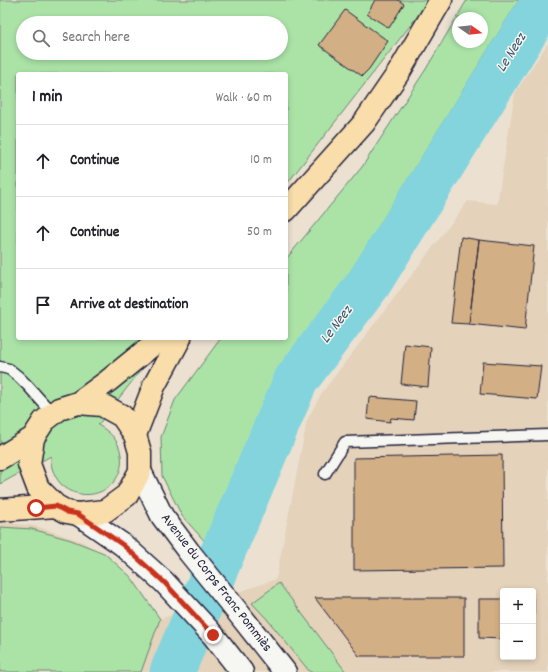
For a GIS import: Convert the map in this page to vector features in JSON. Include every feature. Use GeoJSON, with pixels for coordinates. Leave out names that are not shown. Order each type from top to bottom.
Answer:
{"type":"FeatureCollection","features":[{"type":"Feature","properties":{"kind":"main road"},"geometry":{"type":"LineString","coordinates":[[288,208],[364,123],[399,72],[441,0]]}},
{"type":"Feature","properties":{"kind":"main road"},"geometry":{"type":"LineString","coordinates":[[78,403],[102,405],[122,416],[135,435],[140,452],[140,471],[127,495],[105,511],[78,514],[67,512],[56,506],[38,488],[29,464],[33,438],[44,421],[60,409],[78,403],[159,340]]}},
{"type":"Feature","properties":{"kind":"main road"},"geometry":{"type":"LineString","coordinates":[[135,435],[154,386],[179,340]]}},
{"type":"Feature","properties":{"kind":"main road"},"geometry":{"type":"LineString","coordinates":[[0,458],[33,438]]}},
{"type":"Feature","properties":{"kind":"main road","name":"Avenue du Corps Franc Pommiès"},"geometry":{"type":"LineString","coordinates":[[140,471],[162,516],[285,672]]}},
{"type":"Feature","properties":{"kind":"main road"},"geometry":{"type":"LineString","coordinates":[[0,510],[56,506]]}},
{"type":"Feature","properties":{"kind":"main road"},"geometry":{"type":"LineString","coordinates":[[78,514],[123,545],[164,582],[213,635],[242,672]]}},
{"type":"Feature","properties":{"kind":"lane"},"geometry":{"type":"LineString","coordinates":[[0,367],[9,369],[19,377],[53,414]]}},
{"type":"Feature","properties":{"kind":"lane"},"geometry":{"type":"LineString","coordinates":[[325,474],[344,442],[548,435]]}},
{"type":"Feature","properties":{"kind":"shaded area"},"geometry":{"type":"Polygon","coordinates":[[[548,43],[548,672],[0,672],[0,522],[36,526],[81,541],[109,557],[131,577],[160,619],[276,579],[307,420],[321,394],[468,201],[497,204],[515,93],[548,43]]]}},
{"type":"Feature","properties":{"kind":"green space"},"geometry":{"type":"Polygon","coordinates":[[[0,0],[430,0],[288,182],[288,72],[16,72],[16,340],[164,340],[98,425],[113,437],[120,450],[121,467],[117,477],[111,485],[102,491],[92,494],[82,494],[71,491],[58,481],[52,467],[51,456],[0,484],[0,0]]]}},
{"type":"Feature","properties":{"kind":"green space"},"geometry":{"type":"Polygon","coordinates":[[[467,0],[519,0],[349,274],[291,358],[209,546],[182,516],[162,476],[161,437],[175,400],[220,340],[288,340],[288,257],[362,167],[426,69],[452,25],[452,48],[488,48],[488,12],[460,12],[467,0]]]}},
{"type":"Feature","properties":{"kind":"green space"},"geometry":{"type":"Polygon","coordinates":[[[0,527],[32,529],[71,540],[104,553],[131,577],[160,619],[141,672],[0,672],[0,527]]]}},
{"type":"Feature","properties":{"kind":"green space"},"geometry":{"type":"Polygon","coordinates":[[[279,583],[346,672],[310,672],[252,603],[279,583]]]}},
{"type":"Feature","properties":{"kind":"building"},"geometry":{"type":"Polygon","coordinates":[[[375,0],[398,0],[404,4],[389,28],[367,14],[375,0]]]}},
{"type":"Feature","properties":{"kind":"building"},"geometry":{"type":"Polygon","coordinates":[[[345,10],[388,41],[369,69],[362,76],[319,45],[345,10]]]}},
{"type":"Feature","properties":{"kind":"building"},"geometry":{"type":"Polygon","coordinates":[[[461,237],[479,240],[469,324],[451,323],[461,237]]]}},
{"type":"Feature","properties":{"kind":"building"},"geometry":{"type":"Polygon","coordinates":[[[479,240],[534,246],[525,330],[469,324],[479,240]]]}},
{"type":"Feature","properties":{"kind":"building"},"geometry":{"type":"Polygon","coordinates":[[[405,344],[431,347],[428,387],[401,384],[405,344]]]}},
{"type":"Feature","properties":{"kind":"building"},"geometry":{"type":"Polygon","coordinates":[[[483,362],[541,366],[537,399],[480,394],[483,362]]]}},
{"type":"Feature","properties":{"kind":"building"},"geometry":{"type":"Polygon","coordinates":[[[369,397],[416,401],[414,420],[391,418],[390,422],[367,419],[369,397]]]}},
{"type":"Feature","properties":{"kind":"building"},"geometry":{"type":"Polygon","coordinates":[[[502,455],[503,568],[354,570],[354,458],[502,455]]]}},
{"type":"Feature","properties":{"kind":"building"},"geometry":{"type":"Polygon","coordinates":[[[315,598],[464,598],[464,656],[359,656],[315,598]]]}},
{"type":"Feature","properties":{"kind":"building"},"geometry":{"type":"Polygon","coordinates":[[[479,599],[500,599],[500,639],[479,638],[479,599]]]}},
{"type":"Feature","properties":{"kind":"waterway","name":"Le Neez"},"geometry":{"type":"LineString","coordinates":[[172,672],[296,380],[369,283],[545,0]]}},
{"type":"Feature","properties":{"kind":"route"},"geometry":{"type":"LineString","coordinates":[[36,508],[56,506],[67,512],[78,514],[123,545],[164,582],[213,635]]}}]}
